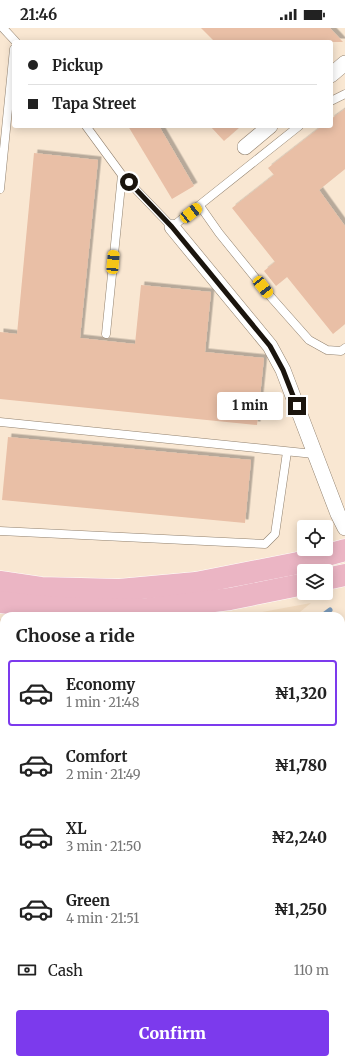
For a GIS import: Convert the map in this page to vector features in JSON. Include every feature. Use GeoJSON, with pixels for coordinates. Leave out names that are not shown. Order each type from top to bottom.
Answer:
{"type":"FeatureCollection","features":[{"type":"Feature","properties":{"kind":"main road"},"geometry":{"type":"LineString","coordinates":[[0,582],[41,588],[118,590],[196,582],[298,563],[345,550]]}},
{"type":"Feature","properties":{"kind":"main road"},"geometry":{"type":"LineString","coordinates":[[333,578],[345,575]]}},
{"type":"Feature","properties":{"kind":"main road"},"geometry":{"type":"LineString","coordinates":[[0,602],[80,610],[141,610],[230,599],[297,585]]}},
{"type":"Feature","properties":{"kind":"street"},"geometry":{"type":"LineString","coordinates":[[333,73],[345,63]]}},
{"type":"Feature","properties":{"kind":"street"},"geometry":{"type":"LineString","coordinates":[[245,147],[268,128]]}},
{"type":"Feature","properties":{"kind":"street"},"geometry":{"type":"LineString","coordinates":[[172,227],[270,346],[283,370],[314,454],[345,528]]}},
{"type":"Feature","properties":{"kind":"lane"},"geometry":{"type":"LineString","coordinates":[[2,28],[12,40]]}},
{"type":"Feature","properties":{"kind":"lane"},"geometry":{"type":"LineString","coordinates":[[0,190],[12,72]]}},
{"type":"Feature","properties":{"kind":"lane"},"geometry":{"type":"LineString","coordinates":[[333,99],[345,94]]}},
{"type":"Feature","properties":{"kind":"lane"},"geometry":{"type":"LineString","coordinates":[[88,128],[122,174],[172,227],[297,128]]}},
{"type":"Feature","properties":{"kind":"lane"},"geometry":{"type":"LineString","coordinates":[[106,334],[122,174]]}},
{"type":"Feature","properties":{"kind":"lane"},"geometry":{"type":"LineString","coordinates":[[200,206],[219,233],[270,296],[309,340],[327,350],[341,351],[345,348]]}},
{"type":"Feature","properties":{"kind":"lane"},"geometry":{"type":"LineString","coordinates":[[0,422],[314,454]]}},
{"type":"Feature","properties":{"kind":"lane"},"geometry":{"type":"LineString","coordinates":[[0,531],[265,544],[275,534],[287,452]]}},
{"type":"Feature","properties":{"kind":"shaded area"},"geometry":{"type":"Polygon","coordinates":[[[311,603],[300,612],[263,612],[311,603]]]}},
{"type":"Feature","properties":{"kind":"building"},"geometry":{"type":"Polygon","coordinates":[[[201,28],[330,28],[343,42],[333,42],[333,40],[213,40],[201,28]]]}},
{"type":"Feature","properties":{"kind":"building"},"geometry":{"type":"Polygon","coordinates":[[[345,109],[345,169],[319,190],[345,226],[345,324],[333,334],[287,277],[276,286],[264,271],[275,262],[232,208],[274,175],[268,168],[319,128],[333,128],[333,118],[345,109]]]}},
{"type":"Feature","properties":{"kind":"building"},"geometry":{"type":"Polygon","coordinates":[[[129,128],[160,128],[194,186],[172,199],[129,128]]]}},
{"type":"Feature","properties":{"kind":"building"},"geometry":{"type":"Polygon","coordinates":[[[212,128],[239,128],[224,141],[212,128]]]}},
{"type":"Feature","properties":{"kind":"building"},"geometry":{"type":"Polygon","coordinates":[[[34,153],[98,160],[80,338],[135,344],[141,285],[211,292],[205,352],[264,358],[257,425],[0,399],[0,332],[17,334],[34,153]]]}},
{"type":"Feature","properties":{"kind":"building"},"geometry":{"type":"Polygon","coordinates":[[[8,437],[251,460],[245,523],[2,500],[8,437]]]}},
{"type":"Feature","properties":{"kind":"route"},"geometry":{"type":"LineString","coordinates":[[129,182],[172,227],[270,346],[283,370],[297,406]]}}]}
